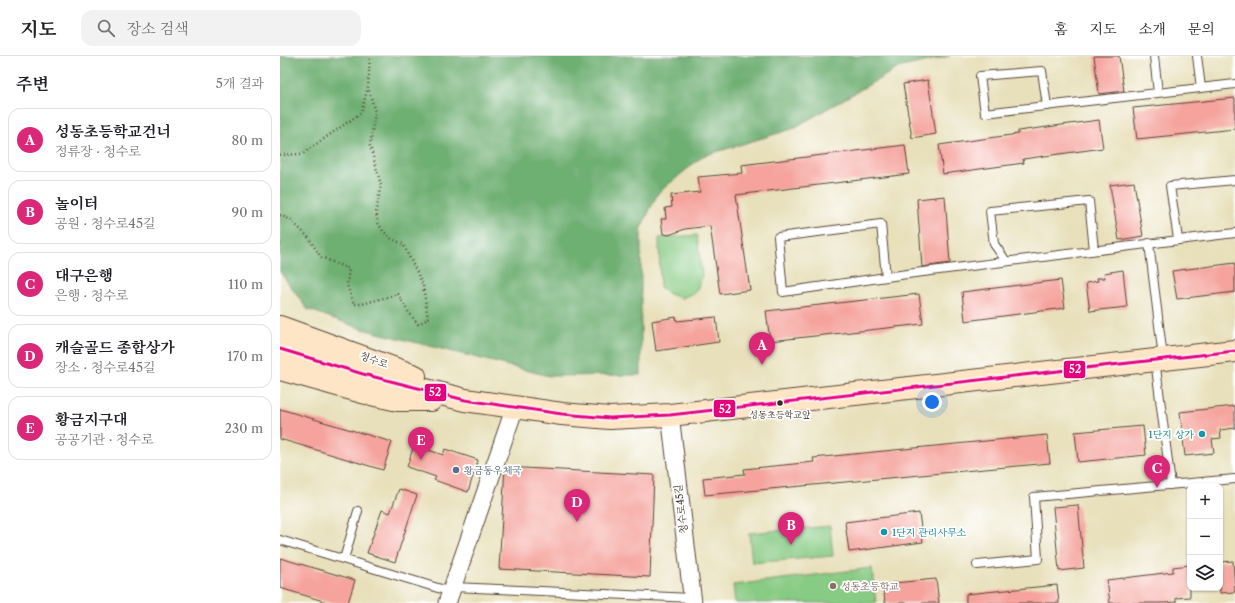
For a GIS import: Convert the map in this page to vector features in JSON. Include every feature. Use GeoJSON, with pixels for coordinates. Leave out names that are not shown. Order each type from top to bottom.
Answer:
{"type":"FeatureCollection","features":[{"type":"Feature","properties":{"kind":"main road","name":"청수로"},"geometry":{"type":"LineString","coordinates":[[283,330],[363,374],[464,400],[610,418],[670,415],[1159,359],[1235,352]]}},
{"type":"Feature","properties":{"kind":"main road","name":"청수로"},"geometry":{"type":"LineString","coordinates":[[283,330],[405,371],[464,400]]}},
{"type":"Feature","properties":{"kind":"main road","name":"청수로"},"geometry":{"type":"LineString","coordinates":[[280,368],[362,392],[398,400],[464,400]]}},
{"type":"Feature","properties":{"kind":"street"},"geometry":{"type":"LineString","coordinates":[[450,594],[515,407]]}},
{"type":"Feature","properties":{"kind":"street","name":"청수로45길"},"geometry":{"type":"LineString","coordinates":[[670,415],[692,600]]}},
{"type":"Feature","properties":{"kind":"lane"},"geometry":{"type":"LineString","coordinates":[[1154,56],[1158,93]]}},
{"type":"Feature","properties":{"kind":"lane"},"geometry":{"type":"LineString","coordinates":[[1197,56],[1201,88]]}},
{"type":"Feature","properties":{"kind":"lane"},"geometry":{"type":"LineString","coordinates":[[1048,106],[1042,71],[980,76],[985,113],[1048,106],[1235,84]]}},
{"type":"Feature","properties":{"kind":"lane"},"geometry":{"type":"LineString","coordinates":[[1178,239],[1170,186],[1235,180]]}},
{"type":"Feature","properties":{"kind":"lane"},"geometry":{"type":"LineString","coordinates":[[1006,261],[994,244],[990,211],[1089,201],[1094,250]]}},
{"type":"Feature","properties":{"kind":"lane"},"geometry":{"type":"LineString","coordinates":[[886,277],[881,224],[778,237],[783,292],[1006,261],[1235,233]]}},
{"type":"Feature","properties":{"kind":"lane"},"geometry":{"type":"LineString","coordinates":[[1149,243],[1171,485]]}},
{"type":"Feature","properties":{"kind":"lane"},"geometry":{"type":"LineString","coordinates":[[1217,483],[1235,479]]}},
{"type":"Feature","properties":{"kind":"lane"},"geometry":{"type":"LineString","coordinates":[[977,565],[1038,559],[1034,497],[1187,485]]}},
{"type":"Feature","properties":{"kind":"lane"},"geometry":{"type":"LineString","coordinates":[[344,559],[358,511]]}},
{"type":"Feature","properties":{"kind":"lane"},"geometry":{"type":"LineString","coordinates":[[280,540],[344,559],[450,594],[692,600]]}},
{"type":"Feature","properties":{"kind":"path"},"geometry":{"type":"LineString","coordinates":[[280,155],[302,154],[361,113],[368,87],[370,56]]}},
{"type":"Feature","properties":{"kind":"path"},"geometry":{"type":"LineString","coordinates":[[280,215],[291,220],[308,237],[321,257],[349,269],[347,285],[354,304],[362,304],[398,294],[418,324],[428,319],[423,284],[404,244],[392,239],[383,231],[378,223],[376,213],[381,185],[370,146],[375,112],[368,87]]}},
{"type":"Feature","properties":{"kind":"green space"},"geometry":{"type":"Polygon","coordinates":[[[280,56],[950,56],[898,68],[792,129],[703,156],[658,193],[641,228],[641,375],[549,376],[362,329],[307,309],[280,272],[280,56]]]}},
{"type":"Feature","properties":{"kind":"green space"},"geometry":{"type":"Polygon","coordinates":[[[697,235],[702,276],[696,292],[682,298],[669,294],[660,287],[659,238],[697,235]]]}},
{"type":"Feature","properties":{"kind":"green space"},"geometry":{"type":"Polygon","coordinates":[[[830,526],[833,556],[752,563],[749,533],[830,526]]]}},
{"type":"Feature","properties":{"kind":"green space"},"geometry":{"type":"Polygon","coordinates":[[[872,568],[876,603],[735,603],[733,585],[872,568]]]}},
{"type":"Feature","properties":{"kind":"building"},"geometry":{"type":"Polygon","coordinates":[[[1094,56],[1119,56],[1124,91],[1099,94],[1094,56]]]}},
{"type":"Feature","properties":{"kind":"building"},"geometry":{"type":"Polygon","coordinates":[[[928,80],[936,134],[912,138],[903,84],[928,80]]]}},
{"type":"Feature","properties":{"kind":"building"},"geometry":{"type":"Polygon","coordinates":[[[1235,98],[1235,129],[1137,139],[1133,108],[1235,98]]]}},
{"type":"Feature","properties":{"kind":"building"},"geometry":{"type":"Polygon","coordinates":[[[1099,120],[1103,148],[1023,159],[1024,163],[943,174],[939,145],[1018,134],[1018,131],[1099,120]]]}},
{"type":"Feature","properties":{"kind":"building"},"geometry":{"type":"Polygon","coordinates":[[[905,145],[909,174],[736,195],[750,290],[720,294],[710,226],[685,229],[669,235],[663,234],[661,219],[666,219],[665,208],[672,207],[671,195],[700,192],[698,177],[742,173],[741,165],[905,145]]]}},
{"type":"Feature","properties":{"kind":"building"},"geometry":{"type":"Polygon","coordinates":[[[1134,182],[1143,236],[1119,240],[1110,185],[1134,182]]]}},
{"type":"Feature","properties":{"kind":"building"},"geometry":{"type":"Polygon","coordinates":[[[945,196],[950,263],[922,267],[917,199],[945,196]]]}},
{"type":"Feature","properties":{"kind":"building"},"geometry":{"type":"Polygon","coordinates":[[[1235,263],[1235,292],[1177,299],[1172,271],[1235,263]]]}},
{"type":"Feature","properties":{"kind":"building"},"geometry":{"type":"Polygon","coordinates":[[[1123,270],[1127,307],[1090,311],[1086,283],[1098,281],[1097,278],[1105,278],[1104,273],[1123,270]]]}},
{"type":"Feature","properties":{"kind":"building"},"geometry":{"type":"Polygon","coordinates":[[[1061,280],[1065,308],[965,321],[962,292],[1061,280]]]}},
{"type":"Feature","properties":{"kind":"building"},"geometry":{"type":"Polygon","coordinates":[[[919,294],[923,324],[770,341],[766,311],[919,294]]]}},
{"type":"Feature","properties":{"kind":"building"},"geometry":{"type":"Polygon","coordinates":[[[676,317],[677,321],[716,317],[719,342],[656,351],[652,321],[676,317]]]}},
{"type":"Feature","properties":{"kind":"building","name":"1단지 상가"},"geometry":{"type":"Polygon","coordinates":[[[1235,406],[1235,428],[1220,430],[1221,438],[1212,439],[1214,453],[1185,456],[1180,412],[1235,406]]]}},
{"type":"Feature","properties":{"kind":"building"},"geometry":{"type":"Polygon","coordinates":[[[280,409],[392,442],[383,470],[280,439],[280,409]]]}},
{"type":"Feature","properties":{"kind":"building"},"geometry":{"type":"Polygon","coordinates":[[[1143,426],[1146,455],[1078,462],[1075,432],[1143,426]]]}},
{"type":"Feature","properties":{"kind":"building"},"geometry":{"type":"Polygon","coordinates":[[[1047,435],[1050,463],[705,495],[703,478],[745,474],[744,469],[814,462],[813,458],[1047,435]]]}},
{"type":"Feature","properties":{"kind":"building","name":"황금동우체국"},"geometry":{"type":"Polygon","coordinates":[[[414,445],[443,455],[445,449],[478,460],[468,492],[434,480],[436,477],[407,467],[414,445]]]}},
{"type":"Feature","properties":{"kind":"building"},"geometry":{"type":"Polygon","coordinates":[[[505,467],[654,475],[650,577],[499,569],[505,467]]]}},
{"type":"Feature","properties":{"kind":"building"},"geometry":{"type":"Polygon","coordinates":[[[399,489],[417,495],[395,562],[367,553],[382,510],[390,513],[399,489]]]}},
{"type":"Feature","properties":{"kind":"building"},"geometry":{"type":"Polygon","coordinates":[[[1078,505],[1084,568],[1059,571],[1053,507],[1078,505]]]}},
{"type":"Feature","properties":{"kind":"building","name":"1단지 관리사무소"},"geometry":{"type":"Polygon","coordinates":[[[919,513],[923,542],[849,552],[845,522],[919,513]]]}},
{"type":"Feature","properties":{"kind":"building"},"geometry":{"type":"Polygon","coordinates":[[[280,558],[355,580],[348,603],[330,603],[280,588],[280,558]]]}},
{"type":"Feature","properties":{"kind":"building"},"geometry":{"type":"Polygon","coordinates":[[[1233,561],[1235,592],[1220,593],[1220,591],[1223,591],[1223,562],[1233,561]]]}},
{"type":"Feature","properties":{"kind":"building"},"geometry":{"type":"Polygon","coordinates":[[[1187,565],[1187,591],[1190,591],[1190,597],[1176,598],[1176,602],[1165,603],[1110,603],[1107,580],[1173,572],[1173,567],[1187,565]]]}},
{"type":"Feature","properties":{"kind":"building"},"geometry":{"type":"Polygon","coordinates":[[[936,579],[939,603],[885,603],[883,584],[936,579]]]}},
{"type":"Feature","properties":{"kind":"building"},"geometry":{"type":"Polygon","coordinates":[[[1057,585],[1059,603],[966,603],[966,594],[1057,585]]]}},
{"type":"Feature","properties":{"kind":"transit line","name":"52"},"geometry":{"type":"LineString","coordinates":[[280,349],[363,374],[465,400],[562,414],[610,418],[670,415],[1235,351]]}},
{"type":"Feature","properties":{"kind":"place","name":"성동초등학교건너"},"geometry":{"type":"Point","coordinates":[762,365]}},
{"type":"Feature","properties":{"kind":"place","name":"성동초등학교앞"},"geometry":{"type":"Point","coordinates":[780,403]}},
{"type":"Feature","properties":{"kind":"place","name":"1단지 상가"},"geometry":{"type":"Point","coordinates":[1202,434]}},
{"type":"Feature","properties":{"kind":"place","name":"황금지구대"},"geometry":{"type":"Point","coordinates":[421,460]}},
{"type":"Feature","properties":{"kind":"place","name":"황금동우체국"},"geometry":{"type":"Point","coordinates":[456,470]}},
{"type":"Feature","properties":{"kind":"place","name":"대구은행"},"geometry":{"type":"Point","coordinates":[1157,488]}},
{"type":"Feature","properties":{"kind":"place","name":"캐슬골드 종합상가"},"geometry":{"type":"Point","coordinates":[577,522]}},
{"type":"Feature","properties":{"kind":"place","name":"1단지 관리사무소"},"geometry":{"type":"Point","coordinates":[884,532]}},
{"type":"Feature","properties":{"kind":"place","name":"놀이터"},"geometry":{"type":"Point","coordinates":[791,545]}},
{"type":"Feature","properties":{"kind":"place","name":"성동초등학교"},"geometry":{"type":"Point","coordinates":[833,586]}}]}
